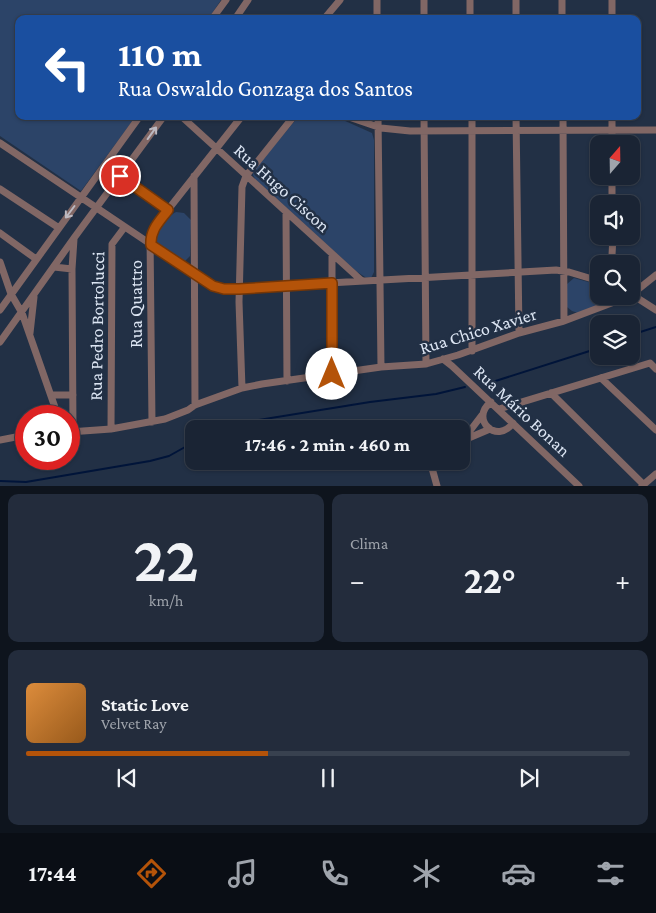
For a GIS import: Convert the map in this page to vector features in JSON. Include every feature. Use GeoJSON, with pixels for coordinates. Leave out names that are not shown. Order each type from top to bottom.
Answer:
{"type":"FeatureCollection","features":[{"type":"Feature","properties":{"kind":"street"},"geometry":{"type":"LineString","coordinates":[[215,15],[226,0]]}},
{"type":"Feature","properties":{"kind":"street"},"geometry":{"type":"LineString","coordinates":[[238,15],[248,0]]}},
{"type":"Feature","properties":{"kind":"street"},"geometry":{"type":"LineString","coordinates":[[327,15],[340,0]]}},
{"type":"Feature","properties":{"kind":"street"},"geometry":{"type":"LineString","coordinates":[[377,0],[377,15]]}},
{"type":"Feature","properties":{"kind":"street"},"geometry":{"type":"LineString","coordinates":[[424,0],[424,15]]}},
{"type":"Feature","properties":{"kind":"street"},"geometry":{"type":"LineString","coordinates":[[470,0],[470,15]]}},
{"type":"Feature","properties":{"kind":"street"},"geometry":{"type":"LineString","coordinates":[[516,0],[516,15]]}},
{"type":"Feature","properties":{"kind":"street"},"geometry":{"type":"LineString","coordinates":[[562,0],[562,15]]}},
{"type":"Feature","properties":{"kind":"street"},"geometry":{"type":"LineString","coordinates":[[612,0],[612,15]]}},
{"type":"Feature","properties":{"kind":"street"},"geometry":{"type":"LineString","coordinates":[[0,310],[137,120]]}},
{"type":"Feature","properties":{"kind":"street"},"geometry":{"type":"LineString","coordinates":[[0,342],[161,120]]}},
{"type":"Feature","properties":{"kind":"street","name":"Rua Hugo Ciscon"},"geometry":{"type":"LineString","coordinates":[[185,120],[362,281]]}},
{"type":"Feature","properties":{"kind":"street","name":"Rua Quattro"},"geometry":{"type":"LineString","coordinates":[[152,422],[150,236],[152,230],[239,120]]}},
{"type":"Feature","properties":{"kind":"street"},"geometry":{"type":"LineString","coordinates":[[242,388],[239,289],[240,200],[242,187],[246,176],[291,120]]}},
{"type":"Feature","properties":{"kind":"street"},"geometry":{"type":"LineString","coordinates":[[358,120],[378,127],[424,131],[656,130]]}},
{"type":"Feature","properties":{"kind":"street"},"geometry":{"type":"LineString","coordinates":[[378,120],[381,367]]}},
{"type":"Feature","properties":{"kind":"street"},"geometry":{"type":"LineString","coordinates":[[424,120],[426,364]]}},
{"type":"Feature","properties":{"kind":"street"},"geometry":{"type":"LineString","coordinates":[[472,120],[472,350]]}},
{"type":"Feature","properties":{"kind":"street"},"geometry":{"type":"LineString","coordinates":[[516,120],[519,334]]}},
{"type":"Feature","properties":{"kind":"street"},"geometry":{"type":"LineString","coordinates":[[563,120],[564,321]]}},
{"type":"Feature","properties":{"kind":"street"},"geometry":{"type":"LineString","coordinates":[[612,120],[612,135]]}},
{"type":"Feature","properties":{"kind":"street"},"geometry":{"type":"LineString","coordinates":[[0,143],[82,197],[124,228],[213,286],[224,289],[471,276],[545,270],[564,271],[590,278]]}},
{"type":"Feature","properties":{"kind":"street"},"geometry":{"type":"LineString","coordinates":[[120,176],[168,210]]}},
{"type":"Feature","properties":{"kind":"street"},"geometry":{"type":"LineString","coordinates":[[194,176],[195,404]]}},
{"type":"Feature","properties":{"kind":"street"},"geometry":{"type":"LineString","coordinates":[[0,189],[59,228]]}},
{"type":"Feature","properties":{"kind":"street"},"geometry":{"type":"LineString","coordinates":[[286,212],[287,381]]}},
{"type":"Feature","properties":{"kind":"street","name":"Rua Pedro Bortolucci"},"geometry":{"type":"LineString","coordinates":[[111,429],[112,244],[124,228]]}},
{"type":"Feature","properties":{"kind":"street"},"geometry":{"type":"LineString","coordinates":[[0,233],[36,259]]}},
{"type":"Feature","properties":{"kind":"street"},"geometry":{"type":"LineString","coordinates":[[72,405],[72,269],[74,238]]}},
{"type":"Feature","properties":{"kind":"street"},"geometry":{"type":"LineString","coordinates":[[332,254],[332,374]]}},
{"type":"Feature","properties":{"kind":"street"},"geometry":{"type":"LineString","coordinates":[[0,262],[11,294],[22,313],[54,405]]}},
{"type":"Feature","properties":{"kind":"street"},"geometry":{"type":"LineString","coordinates":[[54,267],[72,269]]}},
{"type":"Feature","properties":{"kind":"street"},"geometry":{"type":"LineString","coordinates":[[640,288],[656,275]]}},
{"type":"Feature","properties":{"kind":"street"},"geometry":{"type":"LineString","coordinates":[[30,336],[34,295]]}},
{"type":"Feature","properties":{"kind":"street"},"geometry":{"type":"LineString","coordinates":[[640,300],[656,310]]}},
{"type":"Feature","properties":{"kind":"street","name":"Rua Chico Xavier"},"geometry":{"type":"LineString","coordinates":[[80,431],[111,429],[152,422],[178,415],[195,404],[242,388],[381,367],[426,364],[564,321],[605,305]]}},
{"type":"Feature","properties":{"kind":"street","name":"Rua Mário Bonan"},"geometry":{"type":"LineString","coordinates":[[443,359],[499,409],[579,486]]}},
{"type":"Feature","properties":{"kind":"street"},"geometry":{"type":"LineString","coordinates":[[499,409],[650,363],[656,369]]}},
{"type":"Feature","properties":{"kind":"street"},"geometry":{"type":"LineString","coordinates":[[601,378],[656,430]]}},
{"type":"Feature","properties":{"kind":"street"},"geometry":{"type":"LineString","coordinates":[[550,393],[643,485],[656,474]]}},
{"type":"Feature","properties":{"kind":"street"},"geometry":{"type":"LineString","coordinates":[[51,395],[73,395]]}},
{"type":"Feature","properties":{"kind":"street"},"geometry":{"type":"LineString","coordinates":[[470,430],[491,402]]}},
{"type":"Feature","properties":{"kind":"street"},"geometry":{"type":"LineString","coordinates":[[482,415],[483,421],[490,429],[500,432],[510,427],[513,423]]}},
{"type":"Feature","properties":{"kind":"street"},"geometry":{"type":"LineString","coordinates":[[470,437],[490,429]]}},
{"type":"Feature","properties":{"kind":"street"},"geometry":{"type":"LineString","coordinates":[[0,440],[15,437]]}},
{"type":"Feature","properties":{"kind":"street"},"geometry":{"type":"LineString","coordinates":[[433,470],[438,486]]}},
{"type":"Feature","properties":{"kind":"shaded area"},"geometry":{"type":"Polygon","coordinates":[[[0,0],[221,0],[211,15],[15,15],[15,120],[133,120],[81,191],[0,136],[0,0]]]}},
{"type":"Feature","properties":{"kind":"shaded area"},"geometry":{"type":"Polygon","coordinates":[[[296,120],[343,120],[372,133],[374,140],[374,272],[371,278],[365,277],[356,271],[255,179],[253,175],[254,170],[296,120]]]}},
{"type":"Feature","properties":{"kind":"shaded area"},"geometry":{"type":"Polygon","coordinates":[[[176,212],[184,213],[191,220],[190,256],[185,261],[181,261],[164,251],[157,243],[156,238],[162,226],[176,212]]]}},
{"type":"Feature","properties":{"kind":"shaded area"},"geometry":{"type":"Polygon","coordinates":[[[574,278],[590,282],[590,305],[599,305],[578,313],[572,311],[567,307],[567,284],[574,278]]]}},
{"type":"Feature","properties":{"kind":"waterway"},"geometry":{"type":"LineString","coordinates":[[640,332],[656,327]]}},
{"type":"Feature","properties":{"kind":"waterway"},"geometry":{"type":"LineString","coordinates":[[486,384],[590,351]]}},
{"type":"Feature","properties":{"kind":"waterway"},"geometry":{"type":"LineString","coordinates":[[259,420],[370,402],[436,394],[465,387]]}},
{"type":"Feature","properties":{"kind":"waterway"},"geometry":{"type":"LineString","coordinates":[[0,481],[26,482],[150,461],[169,456],[185,447]]}},
{"type":"Feature","properties":{"kind":"route"},"geometry":{"type":"LineString","coordinates":[[120,176],[168,210],[152,230],[150,236],[151,245],[213,286],[224,289],[239,289],[332,283],[332,374]]}}]}
